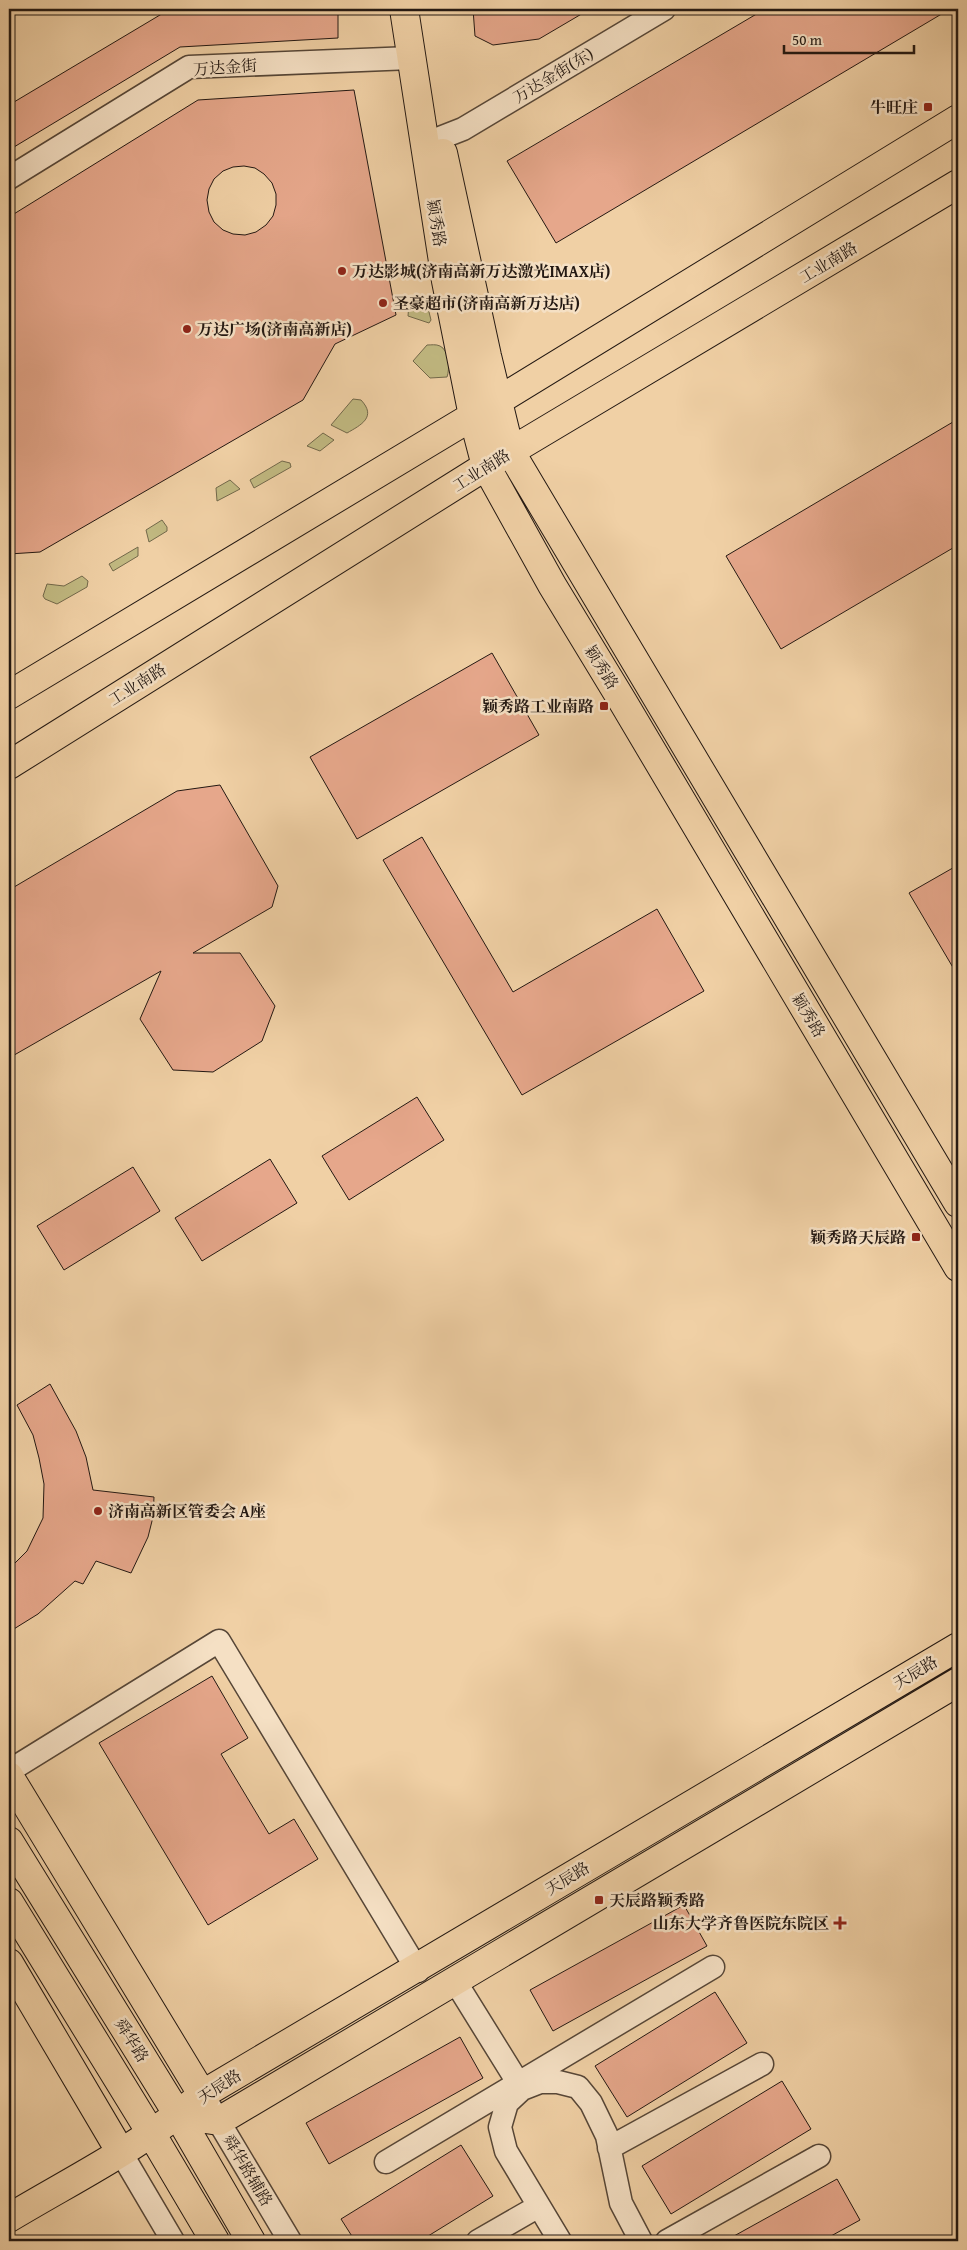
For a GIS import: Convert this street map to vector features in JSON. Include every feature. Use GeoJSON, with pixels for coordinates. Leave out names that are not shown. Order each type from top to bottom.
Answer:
{"type":"FeatureCollection","features":[{"type":"Feature","properties":{"kind":"main road","name":"颖秀路"},"geometry":{"type":"LineString","coordinates":[[404,9],[446,281],[473,416],[486,466],[552,585],[958,1266]]}},
{"type":"Feature","properties":{"kind":"main road","name":"颖秀路"},"geometry":{"type":"LineString","coordinates":[[421,9],[433,106],[510,451],[958,1203]]}},
{"type":"Feature","properties":{"kind":"main road"},"geometry":{"type":"LineString","coordinates":[[9,695],[473,416],[958,119]]}},
{"type":"Feature","properties":{"kind":"main road","name":"工业南路"},"geometry":{"type":"LineString","coordinates":[[9,765],[510,451],[958,184]]}},
{"type":"Feature","properties":{"kind":"main road","name":"天辰路"},"geometry":{"type":"LineString","coordinates":[[209,2104],[417,1970],[958,1647]]}},
{"type":"Feature","properties":{"kind":"main road","name":"天辰路"},"geometry":{"type":"LineString","coordinates":[[9,2218],[178,2115],[209,2104],[455,1981],[958,1682]]}},
{"type":"Feature","properties":{"kind":"main road"},"geometry":{"type":"LineString","coordinates":[[9,1776],[209,2104]]}},
{"type":"Feature","properties":{"kind":"main road","name":"舜华路"},"geometry":{"type":"LineString","coordinates":[[9,1841],[178,2115],[251,2241]]}},
{"type":"Feature","properties":{"kind":"main road","name":"舜华路"},"geometry":{"type":"LineString","coordinates":[[9,1902],[151,2133],[214,2241]]}},
{"type":"Feature","properties":{"kind":"main road"},"geometry":{"type":"LineString","coordinates":[[9,1963],[120,2152]]}},
{"type":"Feature","properties":{"kind":"street","name":"万达金街(东)"},"geometry":{"type":"LineString","coordinates":[[440,138],[464,129],[664,9]]}},
{"type":"Feature","properties":{"kind":"street","name":"万达金街"},"geometry":{"type":"LineString","coordinates":[[9,178],[189,67],[411,58]]}},
{"type":"Feature","properties":{"kind":"street"},"geometry":{"type":"LineString","coordinates":[[9,1771],[219,1641],[417,1970]]}},
{"type":"Feature","properties":{"kind":"street"},"geometry":{"type":"LineString","coordinates":[[386,2162],[520,2086],[713,1967]]}},
{"type":"Feature","properties":{"kind":"street"},"geometry":{"type":"LineString","coordinates":[[455,1981],[520,2086]]}},
{"type":"Feature","properties":{"kind":"street"},"geometry":{"type":"LineString","coordinates":[[610,2148],[762,2064]]}},
{"type":"Feature","properties":{"kind":"street"},"geometry":{"type":"LineString","coordinates":[[560,2241],[506,2152],[500,2127],[507,2103],[520,2086],[540,2082],[558,2082],[578,2087],[591,2103],[607,2136],[621,2203],[641,2241]]}},
{"type":"Feature","properties":{"kind":"street","name":"舜华路辅路"},"geometry":{"type":"LineString","coordinates":[[209,2104],[290,2241]]}},
{"type":"Feature","properties":{"kind":"street"},"geometry":{"type":"LineString","coordinates":[[120,2152],[172,2241]]}},
{"type":"Feature","properties":{"kind":"street"},"geometry":{"type":"LineString","coordinates":[[667,2241],[818,2156]]}},
{"type":"Feature","properties":{"kind":"street"},"geometry":{"type":"LineString","coordinates":[[478,2241],[539,2206]]}},
{"type":"Feature","properties":{"kind":"shaded area"},"geometry":{"type":"Polygon","coordinates":[[[423,301],[427,304],[431,320],[429,323],[408,316],[409,303],[423,301]]]}},
{"type":"Feature","properties":{"kind":"shaded area"},"geometry":{"type":"Polygon","coordinates":[[[427,345],[438,345],[445,351],[448,365],[447,377],[430,378],[413,361],[427,345]]]}},
{"type":"Feature","properties":{"kind":"shaded area"},"geometry":{"type":"Polygon","coordinates":[[[353,399],[361,400],[368,411],[362,424],[347,433],[331,425],[353,399]]]}},
{"type":"Feature","properties":{"kind":"shaded area"},"geometry":{"type":"Polygon","coordinates":[[[323,433],[334,440],[320,451],[307,446],[323,433]]]}},
{"type":"Feature","properties":{"kind":"shaded area"},"geometry":{"type":"Polygon","coordinates":[[[282,461],[290,463],[291,467],[254,488],[250,480],[282,461]]]}},
{"type":"Feature","properties":{"kind":"shaded area"},"geometry":{"type":"Polygon","coordinates":[[[230,480],[240,489],[217,501],[216,488],[230,480]]]}},
{"type":"Feature","properties":{"kind":"shaded area"},"geometry":{"type":"Polygon","coordinates":[[[162,520],[167,527],[167,531],[149,542],[146,530],[162,520]]]}},
{"type":"Feature","properties":{"kind":"shaded area"},"geometry":{"type":"Polygon","coordinates":[[[138,547],[138,556],[113,571],[109,564],[138,547]]]}},
{"type":"Feature","properties":{"kind":"shaded area"},"geometry":{"type":"Polygon","coordinates":[[[82,576],[88,581],[87,587],[57,604],[45,599],[43,596],[47,584],[64,586],[82,576]]]}},
{"type":"Feature","properties":{"kind":"building"},"geometry":{"type":"Polygon","coordinates":[[[170,9],[338,9],[338,38],[180,47],[9,150],[9,105],[170,9]]]}},
{"type":"Feature","properties":{"kind":"building"},"geometry":{"type":"Polygon","coordinates":[[[473,9],[590,9],[539,39],[493,45],[475,36],[473,9]]]}},
{"type":"Feature","properties":{"kind":"building"},"geometry":{"type":"Polygon","coordinates":[[[765,9],[950,9],[556,243],[507,161],[765,9]]]}},
{"type":"Feature","properties":{"kind":"building","name":"万达广场(济南高新店)"},"geometry":{"type":"Polygon","coordinates":[[[354,90],[396,315],[335,344],[303,400],[40,552],[9,554],[9,217],[198,100],[354,90]],[[233,167],[223,171],[214,179],[209,189],[207,200],[209,212],[214,222],[223,230],[233,234],[245,235],[256,232],[266,225],[273,216],[276,194],[272,183],[255,168],[233,167]]]}},
{"type":"Feature","properties":{"kind":"building"},"geometry":{"type":"Polygon","coordinates":[[[958,419],[958,545],[781,649],[726,556],[958,419]]]}},
{"type":"Feature","properties":{"kind":"building"},"geometry":{"type":"Polygon","coordinates":[[[492,653],[539,735],[357,839],[310,757],[492,653]]]}},
{"type":"Feature","properties":{"kind":"building"},"geometry":{"type":"Polygon","coordinates":[[[220,785],[278,886],[272,907],[193,953],[240,953],[275,1006],[262,1041],[213,1072],[173,1070],[140,1019],[161,971],[9,1058],[9,890],[177,791],[220,785]]]}},
{"type":"Feature","properties":{"kind":"building"},"geometry":{"type":"Polygon","coordinates":[[[422,837],[513,992],[657,909],[704,991],[522,1095],[383,860],[422,837]]]}},
{"type":"Feature","properties":{"kind":"building"},"geometry":{"type":"Polygon","coordinates":[[[958,865],[958,976],[909,893],[958,865]]]}},
{"type":"Feature","properties":{"kind":"building"},"geometry":{"type":"Polygon","coordinates":[[[417,1097],[444,1140],[349,1200],[322,1156],[417,1097]]]}},
{"type":"Feature","properties":{"kind":"building"},"geometry":{"type":"Polygon","coordinates":[[[270,1159],[297,1203],[202,1261],[175,1218],[270,1159]]]}},
{"type":"Feature","properties":{"kind":"building"},"geometry":{"type":"Polygon","coordinates":[[[133,1167],[160,1211],[64,1270],[37,1226],[133,1167]]]}},
{"type":"Feature","properties":{"kind":"building","name":"济南高新区管委会 A座"},"geometry":{"type":"Polygon","coordinates":[[[50,1384],[76,1431],[86,1457],[93,1490],[154,1497],[153,1517],[148,1537],[131,1573],[96,1561],[83,1584],[75,1581],[38,1614],[9,1632],[9,1569],[27,1551],[43,1518],[44,1484],[39,1458],[33,1435],[17,1405],[50,1384]]]}},
{"type":"Feature","properties":{"kind":"building"},"geometry":{"type":"Polygon","coordinates":[[[212,1676],[248,1738],[221,1754],[269,1834],[294,1819],[318,1859],[208,1925],[99,1743],[212,1676]]]}},
{"type":"Feature","properties":{"kind":"building"},"geometry":{"type":"Polygon","coordinates":[[[684,1905],[707,1946],[553,2031],[530,1990],[684,1905]]]}},
{"type":"Feature","properties":{"kind":"building"},"geometry":{"type":"Polygon","coordinates":[[[715,1992],[747,2043],[627,2117],[595,2066],[715,1992]]]}},
{"type":"Feature","properties":{"kind":"building"},"geometry":{"type":"Polygon","coordinates":[[[460,2037],[483,2078],[329,2164],[306,2123],[460,2037]]]}},
{"type":"Feature","properties":{"kind":"building"},"geometry":{"type":"Polygon","coordinates":[[[782,2081],[811,2129],[671,2214],[642,2166],[782,2081]]]}},
{"type":"Feature","properties":{"kind":"building"},"geometry":{"type":"Polygon","coordinates":[[[461,2145],[493,2196],[420,2241],[355,2241],[341,2219],[461,2145]]]}},
{"type":"Feature","properties":{"kind":"building"},"geometry":{"type":"Polygon","coordinates":[[[837,2179],[860,2220],[822,2241],[725,2241],[837,2179]]]}},
{"type":"Feature","properties":{"kind":"place","name":"牛旺庄"},"geometry":{"type":"Point","coordinates":[928,107]}},
{"type":"Feature","properties":{"kind":"place","name":"万达影城(济南高新万达激光IMAX店)"},"geometry":{"type":"Point","coordinates":[342,271]}},
{"type":"Feature","properties":{"kind":"place","name":"圣豪超市(济南高新万达店)"},"geometry":{"type":"Point","coordinates":[383,303]}},
{"type":"Feature","properties":{"kind":"place","name":"万达广场(济南高新店)"},"geometry":{"type":"Point","coordinates":[187,329]}},
{"type":"Feature","properties":{"kind":"place","name":"颖秀路工业南路"},"geometry":{"type":"Point","coordinates":[604,706]}},
{"type":"Feature","properties":{"kind":"place","name":"颖秀路天辰路"},"geometry":{"type":"Point","coordinates":[916,1237]}},
{"type":"Feature","properties":{"kind":"place","name":"济南高新区管委会 A座"},"geometry":{"type":"Point","coordinates":[98,1511]}},
{"type":"Feature","properties":{"kind":"place","name":"天辰路颖秀路"},"geometry":{"type":"Point","coordinates":[599,1900]}},
{"type":"Feature","properties":{"kind":"place","name":"山东大学齐鲁医院东院区"},"geometry":{"type":"Point","coordinates":[840,1923]}}]}
